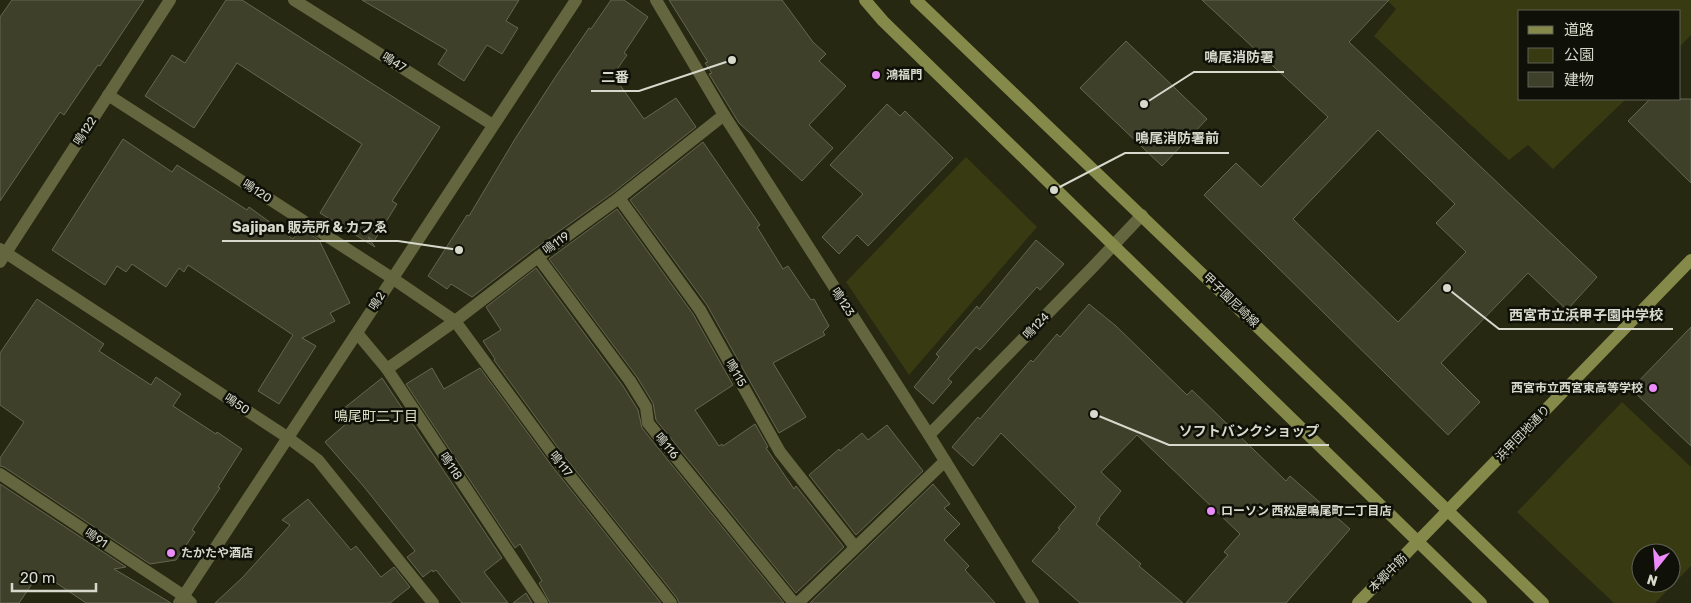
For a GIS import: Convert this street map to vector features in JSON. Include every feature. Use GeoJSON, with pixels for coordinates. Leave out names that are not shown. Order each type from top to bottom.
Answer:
{"type":"FeatureCollection","features":[{"type":"Feature","properties":{"kind":"main road"},"geometry":{"type":"LineString","coordinates":[[865,0],[883,20],[1113,246],[1481,603]]}},
{"type":"Feature","properties":{"kind":"main road","name":"甲子園尼崎線"},"geometry":{"type":"LineString","coordinates":[[916,0],[1142,215],[1543,603]]}},
{"type":"Feature","properties":{"kind":"main road","name":"浜甲団地通り"},"geometry":{"type":"LineString","coordinates":[[1418,542],[1691,260]]}},
{"type":"Feature","properties":{"kind":"main road","name":"本郷中筋"},"geometry":{"type":"LineString","coordinates":[[1358,603],[1418,542]]}},
{"type":"Feature","properties":{"kind":"street","name":"鳴122"},"geometry":{"type":"LineString","coordinates":[[2,254],[170,0]]}},
{"type":"Feature","properties":{"kind":"street","name":"鳴47"},"geometry":{"type":"LineString","coordinates":[[294,0],[493,125]]}},
{"type":"Feature","properties":{"kind":"street","name":"鳴123"},"geometry":{"type":"LineString","coordinates":[[656,0],[724,115],[929,435],[1033,603]]}},
{"type":"Feature","properties":{"kind":"street","name":"鳴2"},"geometry":{"type":"LineString","coordinates":[[185,601],[287,437],[493,125],[571,2]]}},
{"type":"Feature","properties":{"kind":"street","name":"鳴120"},"geometry":{"type":"LineString","coordinates":[[108,95],[392,278],[455,321]]}},
{"type":"Feature","properties":{"kind":"street","name":"鳴119"},"geometry":{"type":"LineString","coordinates":[[387,370],[619,198],[724,115]]}},
{"type":"Feature","properties":{"kind":"street","name":"鳴115"},"geometry":{"type":"LineString","coordinates":[[619,198],[700,310],[780,452],[855,547]]}},
{"type":"Feature","properties":{"kind":"street","name":"鳴124"},"geometry":{"type":"LineString","coordinates":[[929,435],[1142,215]]}},
{"type":"Feature","properties":{"kind":"street","name":"鳴50"},"geometry":{"type":"LineString","coordinates":[[2,254],[287,437],[318,460],[433,603]]}},
{"type":"Feature","properties":{"kind":"street","name":"鳴116"},"geometry":{"type":"LineString","coordinates":[[538,257],[630,381],[646,407],[648,423],[794,603]]}},
{"type":"Feature","properties":{"kind":"street","name":"鳴117"},"geometry":{"type":"LineString","coordinates":[[455,321],[558,461],[671,603]]}},
{"type":"Feature","properties":{"kind":"street","name":"鳴118"},"geometry":{"type":"LineString","coordinates":[[357,333],[387,370],[542,603]]}},
{"type":"Feature","properties":{"kind":"street"},"geometry":{"type":"LineString","coordinates":[[798,603],[945,461]]}},
{"type":"Feature","properties":{"kind":"street","name":"鳴91"},"geometry":{"type":"LineString","coordinates":[[0,474],[185,601]]}},
{"type":"Feature","properties":{"kind":"green space"},"geometry":{"type":"Polygon","coordinates":[[[1387,0],[1691,0],[1691,35],[1681,45],[1681,10],[1518,10],[1518,100],[1625,100],[1553,169],[1528,145],[1509,160],[1374,36],[1396,9],[1387,0]]]}},
{"type":"Feature","properties":{"kind":"green space"},"geometry":{"type":"Polygon","coordinates":[[[966,157],[1037,227],[909,375],[846,282],[966,157]]]}},
{"type":"Feature","properties":{"kind":"green space","name":"西宮市立西宮東高等学校"},"geometry":{"type":"Polygon","coordinates":[[[1622,402],[1691,467],[1691,566],[1681,576],[1681,543],[1631,543],[1631,593],[1665,593],[1655,603],[1614,603],[1517,512],[1622,402]]]}},
{"type":"Feature","properties":{"kind":"building"},"geometry":{"type":"Polygon","coordinates":[[[12,0],[144,0],[100,66],[98,65],[64,115],[60,112],[0,201],[0,17],[12,0]]]}},
{"type":"Feature","properties":{"kind":"building"},"geometry":{"type":"Polygon","coordinates":[[[226,0],[242,0],[440,127],[392,201],[397,204],[374,241],[368,237],[375,247],[320,213],[362,144],[237,63],[194,128],[145,96],[172,55],[185,63],[226,0]]]}},
{"type":"Feature","properties":{"kind":"building"},"geometry":{"type":"Polygon","coordinates":[[[362,0],[519,0],[506,21],[518,28],[502,54],[487,45],[464,81],[438,64],[447,50],[362,0]]]}},
{"type":"Feature","properties":{"kind":"building"},"geometry":{"type":"Polygon","coordinates":[[[611,0],[624,0],[648,17],[624,53],[627,55],[613,75],[644,119],[676,98],[696,127],[614,192],[533,250],[472,297],[451,284],[447,289],[428,276],[467,215],[469,216],[515,139],[556,76],[611,0]]]}},
{"type":"Feature","properties":{"kind":"building"},"geometry":{"type":"Polygon","coordinates":[[[669,0],[782,0],[813,42],[826,54],[819,61],[846,86],[809,125],[833,148],[802,181],[739,123],[709,74],[712,73],[705,63],[708,62],[669,0]]]}},
{"type":"Feature","properties":{"kind":"building"},"geometry":{"type":"Polygon","coordinates":[[[1202,0],[1389,0],[1349,42],[1597,277],[1567,310],[1528,273],[1441,363],[1480,402],[1448,435],[1204,195],[1236,163],[1261,187],[1328,117],[1202,0]],[[1378,130],[1293,219],[1398,322],[1466,252],[1436,223],[1455,204],[1378,130]]]}},
{"type":"Feature","properties":{"kind":"building"},"geometry":{"type":"Polygon","coordinates":[[[1126,41],[1207,119],[1162,166],[1080,88],[1126,41]]]}},
{"type":"Feature","properties":{"kind":"building"},"geometry":{"type":"Polygon","coordinates":[[[1691,99],[1691,183],[1628,121],[1649,100],[1691,99]]]}},
{"type":"Feature","properties":{"kind":"building"},"geometry":{"type":"Polygon","coordinates":[[[887,104],[900,116],[905,111],[953,158],[868,246],[857,235],[839,254],[822,237],[863,194],[830,165],[887,104]]]}},
{"type":"Feature","properties":{"kind":"building"},"geometry":{"type":"Polygon","coordinates":[[[123,139],[172,172],[177,165],[247,210],[249,207],[293,239],[300,228],[319,240],[350,303],[330,313],[335,321],[302,338],[316,346],[279,404],[258,391],[293,335],[188,265],[184,272],[179,268],[166,287],[132,264],[126,272],[117,266],[105,285],[52,250],[123,139]]]}},
{"type":"Feature","properties":{"kind":"building"},"geometry":{"type":"Polygon","coordinates":[[[703,142],[760,225],[757,227],[783,269],[788,266],[811,300],[814,299],[829,326],[823,332],[825,335],[773,363],[806,417],[779,433],[707,305],[630,200],[703,142]]]}},
{"type":"Feature","properties":{"kind":"building"},"geometry":{"type":"Polygon","coordinates":[[[617,209],[693,314],[733,385],[695,410],[719,446],[722,444],[723,446],[755,424],[768,447],[766,448],[794,489],[796,486],[844,547],[796,593],[656,420],[653,403],[637,377],[549,259],[617,209]]]}},
{"type":"Feature","properties":{"kind":"building"},"geometry":{"type":"Polygon","coordinates":[[[1036,240],[1064,264],[1040,290],[1037,287],[980,350],[976,347],[948,379],[952,382],[933,404],[914,387],[939,357],[936,354],[977,306],[979,309],[1036,240]]]}},
{"type":"Feature","properties":{"kind":"building"},"geometry":{"type":"Polygon","coordinates":[[[536,268],[623,386],[638,410],[642,428],[784,603],[679,603],[677,598],[564,456],[494,360],[483,341],[501,330],[486,307],[536,268]]]}},
{"type":"Feature","properties":{"kind":"building"},"geometry":{"type":"Polygon","coordinates":[[[37,299],[104,344],[99,351],[151,385],[156,377],[181,394],[173,406],[242,449],[218,487],[220,488],[192,530],[195,532],[176,560],[150,564],[0,466],[0,458],[24,422],[0,405],[0,353],[37,299]]]}},
{"type":"Feature","properties":{"kind":"building"},"geometry":{"type":"Polygon","coordinates":[[[1089,304],[1116,326],[1187,395],[1192,390],[1286,481],[1290,476],[1350,529],[1286,603],[1186,603],[1228,555],[1224,552],[1240,534],[1137,435],[1101,472],[1121,491],[1096,524],[1141,564],[1139,566],[1183,603],[1080,603],[1032,561],[1076,507],[1001,433],[973,466],[952,447],[978,417],[980,419],[1031,360],[1033,362],[1057,334],[1060,337],[1089,304]]]}},
{"type":"Feature","properties":{"kind":"building"},"geometry":{"type":"Polygon","coordinates":[[[1691,327],[1691,446],[1631,389],[1691,327]]]}},
{"type":"Feature","properties":{"kind":"building"},"geometry":{"type":"Polygon","coordinates":[[[432,368],[444,389],[480,368],[552,466],[661,603],[550,603],[539,583],[542,581],[520,544],[515,548],[406,384],[432,368]]]}},
{"type":"Feature","properties":{"kind":"building"},"geometry":{"type":"Polygon","coordinates":[[[382,378],[502,558],[484,572],[508,603],[462,603],[436,570],[433,572],[432,570],[423,577],[407,557],[415,551],[365,488],[325,442],[347,423],[338,413],[382,378]]]}},
{"type":"Feature","properties":{"kind":"building"},"geometry":{"type":"Polygon","coordinates":[[[887,425],[923,471],[856,535],[809,475],[839,449],[840,451],[862,433],[868,440],[887,425]]]}},
{"type":"Feature","properties":{"kind":"building"},"geometry":{"type":"Polygon","coordinates":[[[0,484],[126,567],[114,569],[171,603],[86,603],[40,572],[19,603],[0,603],[0,484]]]}},
{"type":"Feature","properties":{"kind":"building"},"geometry":{"type":"Polygon","coordinates":[[[933,484],[950,504],[944,508],[960,524],[944,540],[969,566],[965,570],[995,603],[810,603],[933,484]]]}},
{"type":"Feature","properties":{"kind":"building"},"geometry":{"type":"Polygon","coordinates":[[[308,499],[351,550],[356,546],[381,577],[394,567],[410,587],[390,603],[215,603],[242,578],[290,525],[282,520],[308,499]]]}},
{"type":"Feature","properties":{"kind":"building"},"geometry":{"type":"Polygon","coordinates":[[[526,593],[532,603],[513,603],[526,593]]]}},
{"type":"Feature","properties":{"kind":"place","name":"二番"},"geometry":{"type":"Point","coordinates":[732,60]}},
{"type":"Feature","properties":{"kind":"place","name":"鴻福門"},"geometry":{"type":"Point","coordinates":[876,75]}},
{"type":"Feature","properties":{"kind":"place","name":"鳴尾消防署"},"geometry":{"type":"Point","coordinates":[1144,104]}},
{"type":"Feature","properties":{"kind":"place","name":"鳴尾消防署前"},"geometry":{"type":"Point","coordinates":[1054,190]}},
{"type":"Feature","properties":{"kind":"place","name":"Sajipan 販売所 & カフゑ"},"geometry":{"type":"Point","coordinates":[459,250]}},
{"type":"Feature","properties":{"kind":"place","name":"西宮市立浜甲子園中学校"},"geometry":{"type":"Point","coordinates":[1447,288]}},
{"type":"Feature","properties":{"kind":"place","name":"西宮市立西宮東高等学校"},"geometry":{"type":"Point","coordinates":[1653,388]}},
{"type":"Feature","properties":{"kind":"place","name":"ソフトバンクショップ"},"geometry":{"type":"Point","coordinates":[1094,414]}},
{"type":"Feature","properties":{"kind":"place","name":"ローソン 西松屋鳴尾町二丁目店"},"geometry":{"type":"Point","coordinates":[1211,511]}},
{"type":"Feature","properties":{"kind":"place","name":"たかたや酒店"},"geometry":{"type":"Point","coordinates":[171,553]}},
{"type":"Feature","properties":{"kind":"district","name":"鳴尾町二丁目"},"geometry":{"type":"Point","coordinates":[376,416]}}]}
